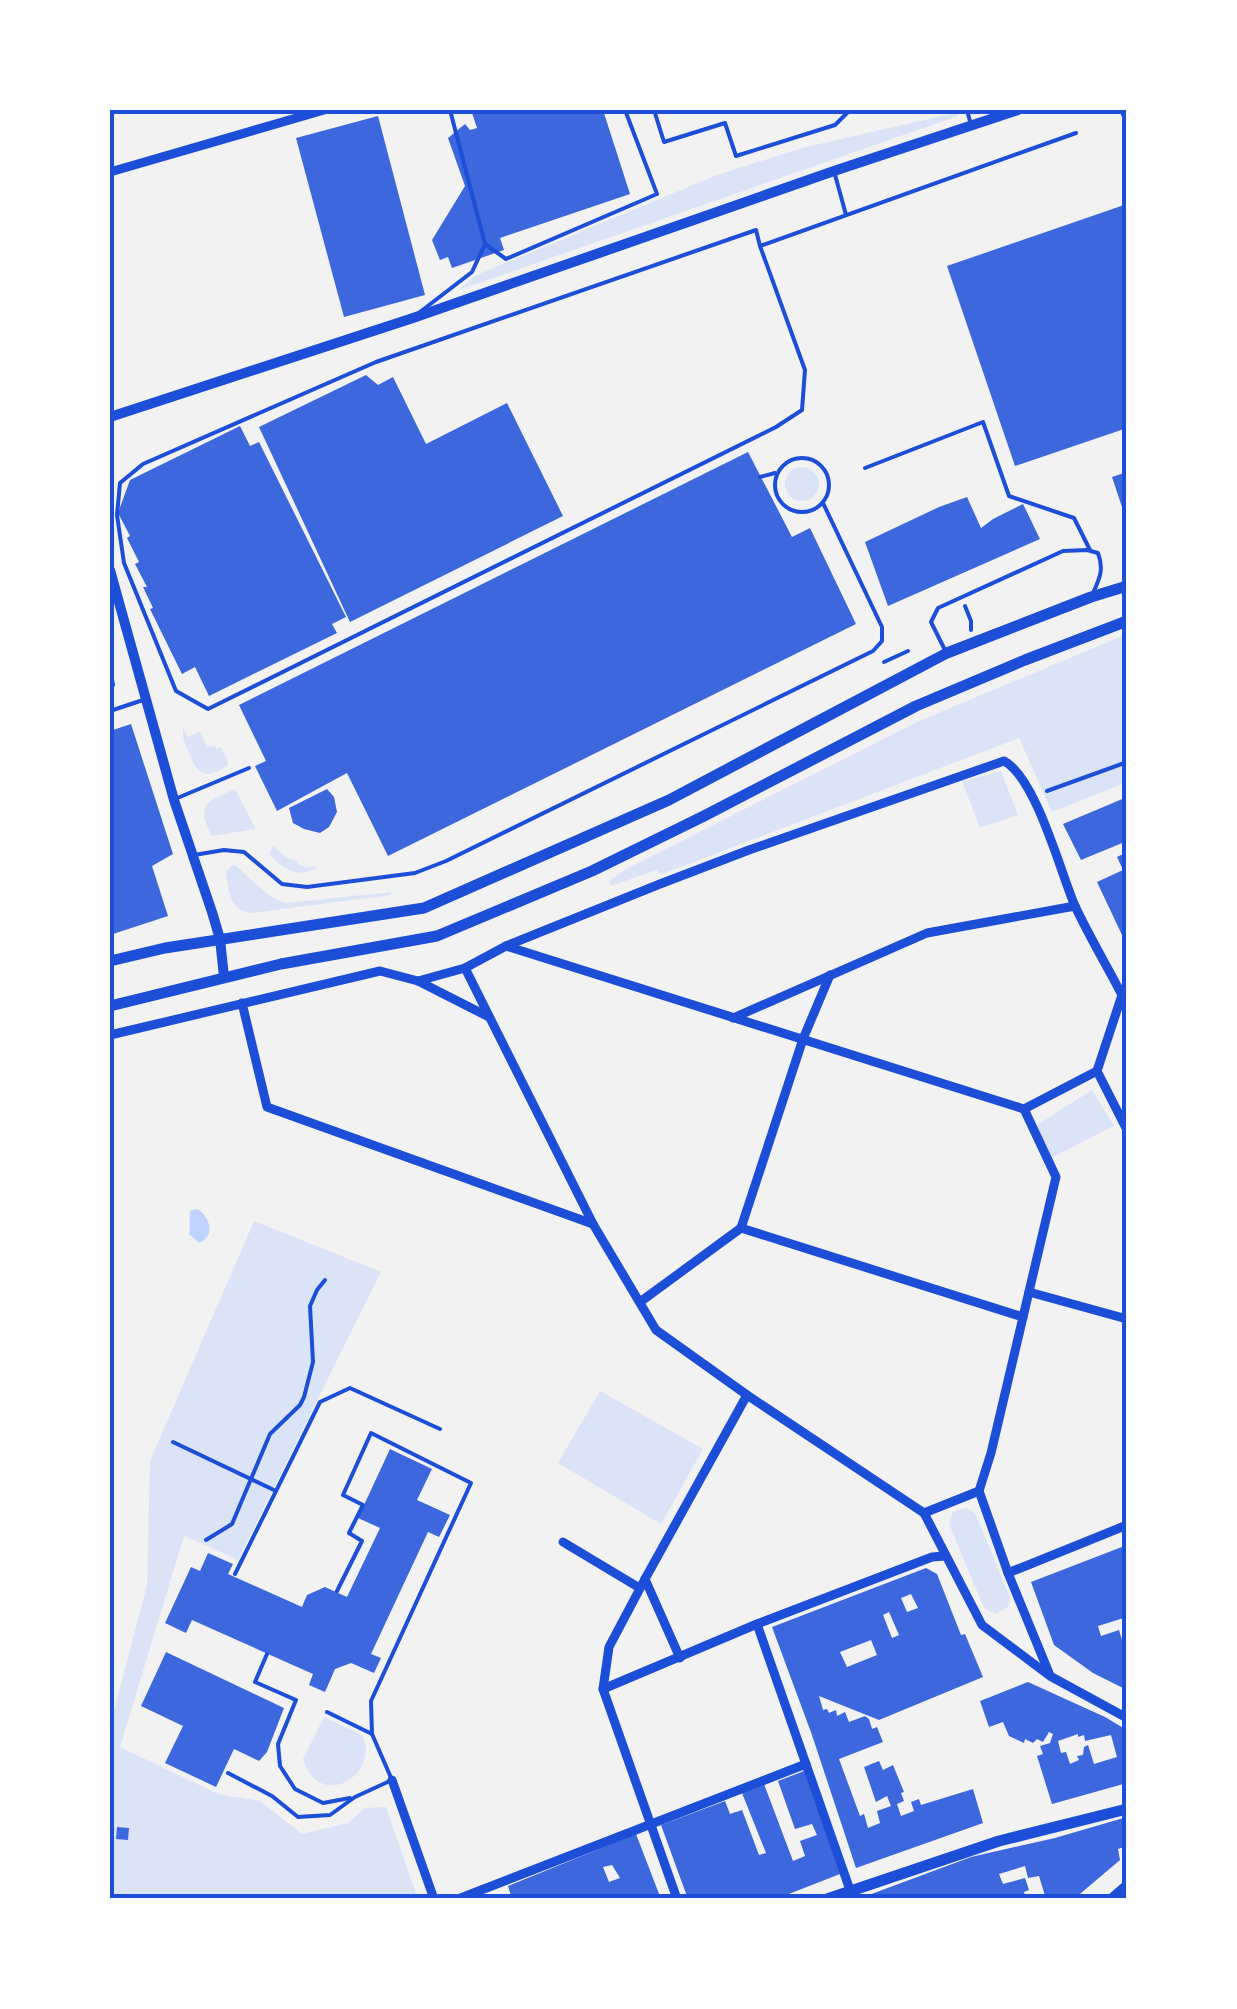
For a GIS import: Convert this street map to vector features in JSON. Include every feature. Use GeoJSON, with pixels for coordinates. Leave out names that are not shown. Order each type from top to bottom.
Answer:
{"type":"FeatureCollection","features":[{"type":"Feature","properties":{"kind":"main road"},"geometry":{"type":"LineString","coordinates":[[110,960],[220,938],[424,908],[669,800],[947,654],[1127,586]]}},
{"type":"Feature","properties":{"kind":"main road"},"geometry":{"type":"LineString","coordinates":[[110,1006],[281,964],[437,936],[592,870],[916,706],[1127,621]]}},
{"type":"Feature","properties":{"kind":"main road"},"geometry":{"type":"LineString","coordinates":[[827,1899],[999,1841],[1127,1809]]}},
{"type":"Feature","properties":{"kind":"main road"},"geometry":{"type":"LineString","coordinates":[[1112,1899],[1127,1886]]}},
{"type":"Feature","properties":{"kind":"street"},"geometry":{"type":"LineString","coordinates":[[110,172],[324,110]]}},
{"type":"Feature","properties":{"kind":"street"},"geometry":{"type":"LineString","coordinates":[[110,417],[413,318],[970,125],[991,114],[1018,110]]}},
{"type":"Feature","properties":{"kind":"street"},"geometry":{"type":"LineString","coordinates":[[1124,110],[1127,118]]}},
{"type":"Feature","properties":{"kind":"street"},"geometry":{"type":"LineString","coordinates":[[110,570],[174,800],[220,938],[224,977]]}},
{"type":"Feature","properties":{"kind":"street"},"geometry":{"type":"LineString","coordinates":[[418,981],[465,968],[506,946],[750,850],[1004,760],[1019,773],[1032,797],[1075,906],[1125,993],[1097,1071],[1024,1109],[506,946]]}},
{"type":"Feature","properties":{"kind":"street"},"geometry":{"type":"LineString","coordinates":[[733,1018],[928,933],[1075,906]]}},
{"type":"Feature","properties":{"kind":"street"},"geometry":{"type":"LineString","coordinates":[[465,968],[593,1224],[656,1330],[924,1513],[982,1625],[1050,1676],[1127,1718]]}},
{"type":"Feature","properties":{"kind":"street"},"geometry":{"type":"LineString","coordinates":[[110,1035],[380,971],[418,981],[487,1016]]}},
{"type":"Feature","properties":{"kind":"street"},"geometry":{"type":"LineString","coordinates":[[640,1302],[741,1228],[803,1040],[830,975]]}},
{"type":"Feature","properties":{"kind":"street"},"geometry":{"type":"LineString","coordinates":[[242,1003],[267,1107],[593,1224]]}},
{"type":"Feature","properties":{"kind":"street"},"geometry":{"type":"LineString","coordinates":[[1097,1071],[1127,1130]]}},
{"type":"Feature","properties":{"kind":"street"},"geometry":{"type":"LineString","coordinates":[[1024,1109],[1056,1177],[979,1491],[1050,1676]]}},
{"type":"Feature","properties":{"kind":"street"},"geometry":{"type":"LineString","coordinates":[[741,1228],[1023,1317]]}},
{"type":"Feature","properties":{"kind":"street"},"geometry":{"type":"LineString","coordinates":[[1030,1292],[1127,1319]]}},
{"type":"Feature","properties":{"kind":"street"},"geometry":{"type":"LineString","coordinates":[[677,1899],[604,1689],[609,1647],[747,1394]]}},
{"type":"Feature","properties":{"kind":"street"},"geometry":{"type":"LineString","coordinates":[[924,1513],[979,1491]]}},
{"type":"Feature","properties":{"kind":"street"},"geometry":{"type":"LineString","coordinates":[[1008,1573],[1127,1525]]}},
{"type":"Feature","properties":{"kind":"street"},"geometry":{"type":"LineString","coordinates":[[563,1542],[642,1583],[680,1658]]}},
{"type":"Feature","properties":{"kind":"street"},"geometry":{"type":"LineString","coordinates":[[604,1689],[757,1624],[932,1557],[945,1556]]}},
{"type":"Feature","properties":{"kind":"street"},"geometry":{"type":"LineString","coordinates":[[757,1624],[850,1890]]}},
{"type":"Feature","properties":{"kind":"street"},"geometry":{"type":"LineString","coordinates":[[458,1899],[806,1764]]}},
{"type":"Feature","properties":{"kind":"street"},"geometry":{"type":"LineString","coordinates":[[392,1780],[434,1899]]}},
{"type":"Feature","properties":{"kind":"lane"},"geometry":{"type":"LineString","coordinates":[[413,318],[472,272],[484,244],[450,110]]}},
{"type":"Feature","properties":{"kind":"lane"},"geometry":{"type":"LineString","coordinates":[[484,244],[506,259],[657,194],[624,110]]}},
{"type":"Feature","properties":{"kind":"lane"},"geometry":{"type":"LineString","coordinates":[[654,110],[664,142],[725,123],[736,156],[834,125],[850,110]]}},
{"type":"Feature","properties":{"kind":"lane"},"geometry":{"type":"LineString","coordinates":[[967,110],[970,125]]}},
{"type":"Feature","properties":{"kind":"lane"},"geometry":{"type":"LineString","coordinates":[[760,246],[1076,133]]}},
{"type":"Feature","properties":{"kind":"lane"},"geometry":{"type":"LineString","coordinates":[[834,171],[846,215]]}},
{"type":"Feature","properties":{"kind":"lane"},"geometry":{"type":"LineString","coordinates":[[756,230],[760,246],[805,370],[802,410],[776,427],[208,709],[176,691],[124,562],[119,531],[120,483],[143,464],[394,356],[756,230]]}},
{"type":"Feature","properties":{"kind":"lane"},"geometry":{"type":"LineString","coordinates":[[865,468],[984,422],[1008,496],[1074,518],[1090,550]]}},
{"type":"Feature","properties":{"kind":"lane"},"geometry":{"type":"LineString","coordinates":[[760,476],[778,472],[790,460],[816,462],[828,476],[823,503],[798,512],[783,504],[776,499],[778,472]]}},
{"type":"Feature","properties":{"kind":"lane"},"geometry":{"type":"LineString","coordinates":[[194,855],[224,850],[244,852],[282,884],[308,887],[415,873],[874,652],[882,641],[882,627],[823,503]]}},
{"type":"Feature","properties":{"kind":"lane"},"geometry":{"type":"LineString","coordinates":[[947,654],[931,622],[938,608],[1064,551],[1098,553],[1101,576],[1091,597]]}},
{"type":"Feature","properties":{"kind":"lane"},"geometry":{"type":"LineString","coordinates":[[110,668],[110,686]]}},
{"type":"Feature","properties":{"kind":"lane"},"geometry":{"type":"LineString","coordinates":[[110,711],[146,699]]}},
{"type":"Feature","properties":{"kind":"lane"},"geometry":{"type":"LineString","coordinates":[[174,800],[248,768]]}},
{"type":"Feature","properties":{"kind":"lane"},"geometry":{"type":"LineString","coordinates":[[228,1773],[272,1796],[298,1817],[330,1815],[392,1780],[372,1734],[371,1701],[471,1483],[371,1433],[342,1495],[362,1505],[349,1533],[362,1541],[337,1591]]}},
{"type":"Feature","properties":{"kind":"lane"},"geometry":{"type":"LineString","coordinates":[[267,1654],[255,1682],[296,1700],[278,1744],[280,1766],[295,1789],[323,1803],[355,1798]]}},
{"type":"Feature","properties":{"kind":"lane"},"geometry":{"type":"LineString","coordinates":[[327,1712],[372,1734]]}},
{"type":"Feature","properties":{"kind":"path"},"geometry":{"type":"LineString","coordinates":[[884,662],[908,651]]}},
{"type":"Feature","properties":{"kind":"path"},"geometry":{"type":"LineString","coordinates":[[1032,797],[1127,762]]}},
{"type":"Feature","properties":{"kind":"path"},"geometry":{"type":"LineString","coordinates":[[206,1540],[232,1524],[270,1434],[304,1397],[313,1362],[310,1306],[325,1280]]}},
{"type":"Feature","properties":{"kind":"path"},"geometry":{"type":"LineString","coordinates":[[235,1574],[320,1402],[350,1388],[440,1429]]}},
{"type":"Feature","properties":{"kind":"path"},"geometry":{"type":"LineString","coordinates":[[172,1442],[276,1491]]}},
{"type":"Feature","properties":{"kind":"shaded area"},"geometry":{"type":"Polygon","coordinates":[[[959,112],[958,116],[459,290],[474,276],[717,175],[802,148],[959,112]]]}},
{"type":"Feature","properties":{"kind":"shaded area"},"geometry":{"type":"Polygon","coordinates":[[[802,467],[814,472],[819,484],[814,496],[802,501],[790,496],[785,484],[790,472],[802,467]]]}},
{"type":"Feature","properties":{"kind":"shaded area"},"geometry":{"type":"Polygon","coordinates":[[[1127,634],[1127,782],[1052,812],[1019,738],[665,873],[659,874],[657,870],[611,886],[609,881],[626,869],[919,721],[1127,634]]]}},
{"type":"Feature","properties":{"kind":"shaded area"},"geometry":{"type":"Polygon","coordinates":[[[183,728],[188,737],[199,731],[208,747],[221,747],[227,766],[208,774],[199,770],[185,744],[183,728]]]}},
{"type":"Feature","properties":{"kind":"shaded area"},"geometry":{"type":"Polygon","coordinates":[[[1001,771],[1018,815],[980,828],[962,781],[1001,771]]]}},
{"type":"Feature","properties":{"kind":"shaded area"},"geometry":{"type":"Polygon","coordinates":[[[235,789],[256,829],[212,836],[204,811],[211,801],[235,789]]]}},
{"type":"Feature","properties":{"kind":"shaded area"},"geometry":{"type":"Polygon","coordinates":[[[273,846],[297,864],[316,869],[302,873],[285,868],[269,854],[273,846]]]}},
{"type":"Feature","properties":{"kind":"shaded area"},"geometry":{"type":"Polygon","coordinates":[[[232,865],[270,896],[285,903],[391,895],[252,913],[239,908],[231,899],[226,872],[232,865]]]}},
{"type":"Feature","properties":{"kind":"shaded area"},"geometry":{"type":"Polygon","coordinates":[[[1092,1090],[1114,1126],[1049,1159],[1037,1125],[1092,1090]]]}},
{"type":"Feature","properties":{"kind":"shaded area"},"geometry":{"type":"Polygon","coordinates":[[[254,1221],[381,1272],[238,1560],[184,1536],[120,1747],[218,1794],[260,1801],[302,1834],[348,1823],[365,1808],[386,1807],[418,1899],[110,1899],[110,1726],[147,1585],[150,1461],[254,1221]]]}},
{"type":"Feature","properties":{"kind":"shaded area"},"geometry":{"type":"Polygon","coordinates":[[[600,1391],[703,1449],[661,1524],[558,1463],[600,1391]]]}},
{"type":"Feature","properties":{"kind":"shaded area"},"geometry":{"type":"Polygon","coordinates":[[[966,1508],[975,1513],[1010,1597],[1008,1607],[996,1614],[984,1608],[949,1524],[953,1512],[966,1508]]]}},
{"type":"Feature","properties":{"kind":"shaded area"},"geometry":{"type":"Polygon","coordinates":[[[324,1717],[362,1735],[366,1746],[363,1764],[356,1774],[338,1785],[317,1781],[303,1759],[324,1717]]]}},
{"type":"Feature","properties":{"kind":"water"},"geometry":{"type":"Polygon","coordinates":[[[198,1209],[209,1227],[208,1236],[199,1243],[189,1234],[191,1210],[198,1209]]]}},
{"type":"Feature","properties":{"kind":"building"},"geometry":{"type":"Polygon","coordinates":[[[471,110],[603,110],[630,194],[500,238],[504,250],[452,268],[448,257],[440,260],[432,240],[465,186],[448,138],[465,124],[470,130],[477,128],[471,110]]]}},
{"type":"Feature","properties":{"kind":"building"},"geometry":{"type":"Polygon","coordinates":[[[378,116],[425,295],[344,317],[296,138],[378,116]]]}},
{"type":"Feature","properties":{"kind":"building"},"geometry":{"type":"Polygon","coordinates":[[[1127,204],[1127,428],[1015,466],[947,266],[1127,204]]]}},
{"type":"Feature","properties":{"kind":"building"},"geometry":{"type":"Polygon","coordinates":[[[366,375],[378,385],[393,377],[426,444],[507,403],[563,516],[350,622],[259,427],[366,375]]]}},
{"type":"Feature","properties":{"kind":"building"},"geometry":{"type":"Polygon","coordinates":[[[240,426],[250,446],[259,442],[346,617],[332,624],[337,633],[209,696],[195,667],[182,674],[150,609],[153,608],[143,587],[147,587],[135,564],[139,562],[118,513],[130,480],[240,426]]]}},
{"type":"Feature","properties":{"kind":"building"},"geometry":{"type":"Polygon","coordinates":[[[748,452],[792,537],[810,528],[856,624],[388,856],[347,773],[277,811],[255,766],[266,761],[239,705],[748,452]]]}},
{"type":"Feature","properties":{"kind":"building"},"geometry":{"type":"Polygon","coordinates":[[[1127,472],[1127,519],[1126,519],[1112,477],[1127,472]]]}},
{"type":"Feature","properties":{"kind":"building"},"geometry":{"type":"Polygon","coordinates":[[[967,497],[981,528],[1023,504],[1040,539],[888,606],[865,542],[967,497]]]}},
{"type":"Feature","properties":{"kind":"building"},"geometry":{"type":"Polygon","coordinates":[[[131,724],[173,854],[152,866],[168,916],[110,935],[110,731],[131,724]]]}},
{"type":"Feature","properties":{"kind":"building"},"geometry":{"type":"Polygon","coordinates":[[[327,789],[334,797],[337,812],[329,827],[320,833],[293,823],[289,808],[327,789]]]}},
{"type":"Feature","properties":{"kind":"building"},"geometry":{"type":"Polygon","coordinates":[[[1127,797],[1127,841],[1081,860],[1063,824],[1127,797]]]}},
{"type":"Feature","properties":{"kind":"building"},"geometry":{"type":"Polygon","coordinates":[[[1127,852],[1127,933],[1122,935],[1097,882],[1123,870],[1117,857],[1127,852]]]}},
{"type":"Feature","properties":{"kind":"building"},"geometry":{"type":"Polygon","coordinates":[[[390,1449],[432,1469],[417,1500],[450,1515],[439,1537],[428,1532],[371,1654],[381,1658],[374,1673],[351,1663],[335,1669],[325,1692],[309,1685],[313,1674],[192,1620],[186,1633],[165,1623],[191,1567],[200,1571],[208,1553],[233,1564],[228,1574],[302,1607],[307,1595],[325,1587],[347,1597],[380,1528],[358,1518],[390,1449]]]}},
{"type":"Feature","properties":{"kind":"building"},"geometry":{"type":"Polygon","coordinates":[[[1127,1545],[1127,1617],[1098,1626],[1101,1636],[1119,1630],[1127,1656],[1127,1690],[1093,1673],[1054,1645],[1031,1582],[1127,1545]]]}},
{"type":"Feature","properties":{"kind":"building"},"geometry":{"type":"Polygon","coordinates":[[[926,1568],[937,1574],[983,1677],[879,1720],[819,1696],[823,1710],[836,1710],[837,1716],[845,1712],[849,1722],[865,1716],[872,1729],[877,1727],[883,1742],[839,1759],[868,1828],[880,1823],[877,1811],[891,1806],[887,1796],[876,1802],[864,1767],[879,1761],[883,1770],[893,1765],[904,1792],[904,1801],[897,1804],[901,1816],[914,1811],[911,1802],[919,1799],[921,1805],[973,1789],[983,1823],[856,1868],[772,1627],[926,1568]],[[911,1594],[901,1598],[907,1612],[918,1608],[911,1594]],[[889,1612],[883,1615],[892,1638],[899,1635],[889,1612]],[[871,1640],[840,1652],[847,1667],[877,1655],[871,1640]]]}},
{"type":"Feature","properties":{"kind":"building"},"geometry":{"type":"Polygon","coordinates":[[[166,1652],[284,1708],[267,1752],[259,1761],[234,1749],[216,1787],[165,1763],[183,1726],[141,1706],[166,1652]]]}},
{"type":"Feature","properties":{"kind":"building"},"geometry":{"type":"Polygon","coordinates":[[[1028,1682],[1105,1717],[1127,1731],[1127,1783],[1052,1804],[1037,1756],[1043,1754],[1040,1746],[1050,1743],[1053,1734],[1049,1732],[1043,1742],[1025,1739],[1024,1743],[1009,1736],[1003,1722],[989,1727],[980,1701],[1028,1682]],[[1084,1735],[1058,1741],[1070,1764],[1079,1760],[1077,1756],[1083,1755],[1088,1745],[1094,1764],[1117,1757],[1111,1735],[1085,1741],[1084,1735]]]}},
{"type":"Feature","properties":{"kind":"building"},"geometry":{"type":"Polygon","coordinates":[[[804,1771],[840,1874],[776,1899],[688,1899],[661,1825],[725,1801],[730,1814],[742,1810],[759,1855],[766,1853],[742,1793],[764,1784],[793,1861],[805,1856],[800,1841],[817,1835],[812,1824],[795,1829],[778,1781],[804,1771]]]}},
{"type":"Feature","properties":{"kind":"building"},"geometry":{"type":"Polygon","coordinates":[[[1127,1817],[1127,1846],[1118,1849],[1120,1860],[1074,1899],[1046,1899],[1039,1876],[1028,1878],[1025,1866],[999,1874],[1003,1884],[1025,1878],[1029,1890],[1024,1892],[1026,1899],[858,1899],[971,1857],[1127,1817]]]}},
{"type":"Feature","properties":{"kind":"building"},"geometry":{"type":"Polygon","coordinates":[[[117,1827],[129,1828],[128,1840],[116,1839],[117,1827]]]}},
{"type":"Feature","properties":{"kind":"building"},"geometry":{"type":"Polygon","coordinates":[[[636,1834],[661,1899],[512,1899],[508,1886],[636,1834]],[[612,1865],[603,1867],[609,1882],[620,1878],[612,1865]]]}}]}
